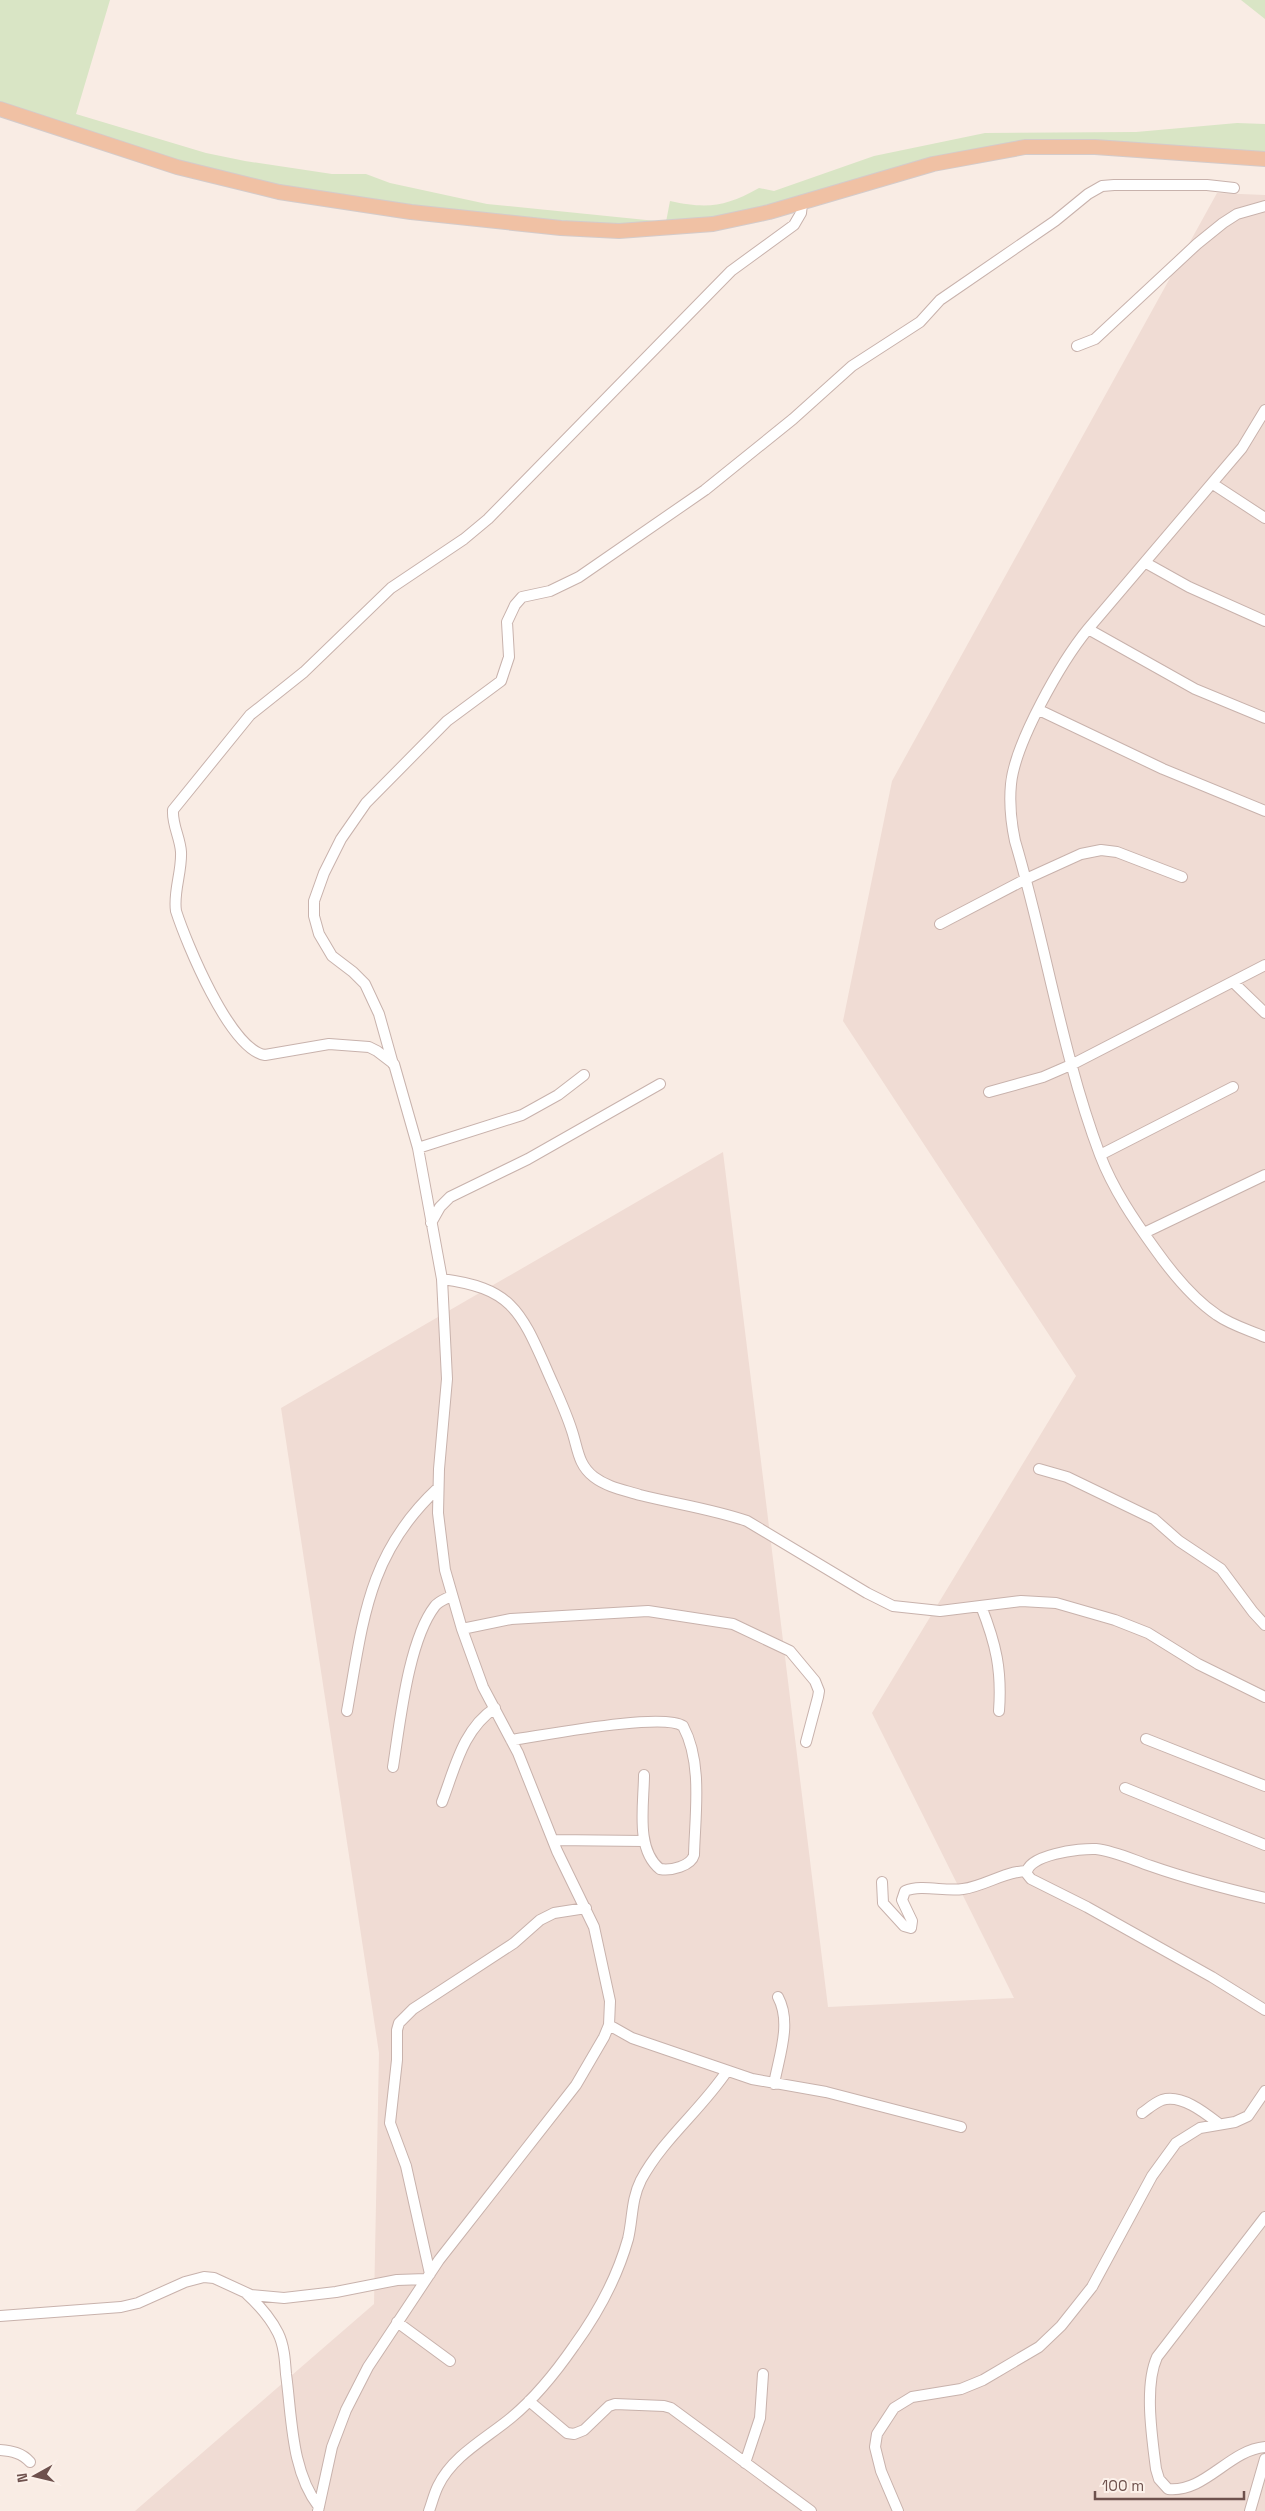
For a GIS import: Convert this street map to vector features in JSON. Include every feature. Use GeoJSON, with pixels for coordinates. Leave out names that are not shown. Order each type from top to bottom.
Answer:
{"type":"FeatureCollection","features":[{"type":"Feature","properties":{"kind":"main road"},"geometry":{"type":"LineString","coordinates":[[0,109],[125,151],[224,180],[279,192],[411,212],[551,227],[618,231],[713,224],[802,204],[965,156],[1025,147],[1095,147],[1265,159]]}},
{"type":"Feature","properties":{"kind":"street"},"geometry":{"type":"LineString","coordinates":[[318,2509],[332,2447],[346,2410],[368,2367],[428,2277],[576,2085],[601,2044],[609,2025],[608,1988],[594,1927],[553,1840],[529,1778],[483,1687],[452,1596],[440,1537],[438,1488],[448,1380],[442,1279],[418,1148],[380,1014],[367,989],[353,972],[332,956],[319,934],[314,916],[314,900],[324,873],[341,839],[366,803],[447,721],[501,681],[509,657],[507,622],[515,605],[522,597],[550,591],[579,577],[705,490],[793,419],[852,366],[920,322],[940,300],[1055,221],[1088,194],[1102,186],[1114,184],[1207,185],[1234,188]]}},
{"type":"Feature","properties":{"kind":"street"},"geometry":{"type":"LineString","coordinates":[[394,1064],[377,1051],[359,1046],[316,1045],[265,1055],[255,1052],[246,1044],[234,1030],[206,984],[176,911],[175,898],[180,874],[181,852],[173,810],[243,721],[298,678],[391,588],[464,539],[488,519],[731,271],[794,225],[801,213],[802,204]]}},
{"type":"Feature","properties":{"kind":"street"},"geometry":{"type":"LineString","coordinates":[[1077,346],[1095,339],[1196,244],[1223,223],[1237,214],[1265,206]]}},
{"type":"Feature","properties":{"kind":"street"},"geometry":{"type":"LineString","coordinates":[[1264,412],[1242,448],[1213,484],[1067,656],[1023,744],[1011,782],[1010,811],[1073,1064],[1100,1155],[1115,1187],[1169,1269],[1211,1310],[1232,1323],[1265,1337]]}},
{"type":"Feature","properties":{"kind":"street"},"geometry":{"type":"LineString","coordinates":[[1213,484],[1265,518]]}},
{"type":"Feature","properties":{"kind":"street"},"geometry":{"type":"LineString","coordinates":[[1146,563],[1190,587],[1265,621]]}},
{"type":"Feature","properties":{"kind":"street"},"geometry":{"type":"LineString","coordinates":[[1088,629],[1195,689],[1265,718]]}},
{"type":"Feature","properties":{"kind":"street"},"geometry":{"type":"LineString","coordinates":[[1039,710],[1163,769],[1265,811]]}},
{"type":"Feature","properties":{"kind":"street"},"geometry":{"type":"LineString","coordinates":[[940,924],[1026,879],[1081,854],[1108,850],[1182,877]]}},
{"type":"Feature","properties":{"kind":"street"},"geometry":{"type":"LineString","coordinates":[[989,1092],[1043,1077],[1073,1064],[1234,983],[1265,965]]}},
{"type":"Feature","properties":{"kind":"street"},"geometry":{"type":"LineString","coordinates":[[1234,983],[1265,1012]]}},
{"type":"Feature","properties":{"kind":"street"},"geometry":{"type":"LineString","coordinates":[[418,1148],[522,1116],[558,1095],[584,1075]]}},
{"type":"Feature","properties":{"kind":"street"},"geometry":{"type":"LineString","coordinates":[[431,1223],[440,1207],[450,1197],[528,1160],[660,1084]]}},
{"type":"Feature","properties":{"kind":"street"},"geometry":{"type":"LineString","coordinates":[[1100,1155],[1233,1087]]}},
{"type":"Feature","properties":{"kind":"street"},"geometry":{"type":"LineString","coordinates":[[1144,1233],[1265,1175]]}},
{"type":"Feature","properties":{"kind":"street"},"geometry":{"type":"LineString","coordinates":[[442,1279],[470,1283],[491,1291],[504,1298],[522,1317],[568,1420],[577,1456],[587,1471],[595,1478],[614,1488],[727,1514],[746,1521],[874,1597],[893,1606],[940,1611],[1005,1602],[1037,1601],[1056,1603],[1115,1620],[1148,1633],[1198,1664],[1265,1697]]}},
{"type":"Feature","properties":{"kind":"street"},"geometry":{"type":"LineString","coordinates":[[1039,1470],[1067,1476],[1154,1520],[1179,1541],[1221,1569],[1265,1625]]}},
{"type":"Feature","properties":{"kind":"street"},"geometry":{"type":"LineString","coordinates":[[347,1711],[364,1621],[381,1562],[411,1515],[438,1488]]}},
{"type":"Feature","properties":{"kind":"street"},"geometry":{"type":"LineString","coordinates":[[393,1767],[408,1674],[419,1641],[434,1607],[452,1596]]}},
{"type":"Feature","properties":{"kind":"street"},"geometry":{"type":"LineString","coordinates":[[981,1606],[997,1652],[1000,1672],[999,1712]]}},
{"type":"Feature","properties":{"kind":"street"},"geometry":{"type":"LineString","coordinates":[[462,1629],[511,1619],[648,1611],[733,1624],[790,1651],[815,1682],[819,1691],[806,1742]]}},
{"type":"Feature","properties":{"kind":"street"},"geometry":{"type":"LineString","coordinates":[[442,1802],[468,1737],[476,1724],[495,1708]]}},
{"type":"Feature","properties":{"kind":"street"},"geometry":{"type":"LineString","coordinates":[[511,1740],[630,1724],[672,1722],[683,1726],[689,1740],[695,1774],[693,1860],[670,1869],[660,1870],[648,1856],[644,1841],[644,1775]]}},
{"type":"Feature","properties":{"kind":"street"},"geometry":{"type":"LineString","coordinates":[[1146,1739],[1265,1786]]}},
{"type":"Feature","properties":{"kind":"street"},"geometry":{"type":"LineString","coordinates":[[1125,1788],[1265,1845]]}},
{"type":"Feature","properties":{"kind":"street"},"geometry":{"type":"LineString","coordinates":[[553,1840],[644,1841]]}},
{"type":"Feature","properties":{"kind":"street"},"geometry":{"type":"LineString","coordinates":[[1026,1871],[1029,1864],[1042,1858],[1097,1850],[1231,1890],[1265,1898]]}},
{"type":"Feature","properties":{"kind":"street"},"geometry":{"type":"LineString","coordinates":[[882,1882],[883,1903],[904,1926],[910,1928],[912,1922],[902,1900],[905,1892],[914,1889],[966,1889],[1004,1874],[1026,1871]]}},
{"type":"Feature","properties":{"kind":"street"},"geometry":{"type":"LineString","coordinates":[[1026,1871],[1031,1879],[1080,1903],[1212,1977],[1265,2010]]}},
{"type":"Feature","properties":{"kind":"street"},"geometry":{"type":"LineString","coordinates":[[428,2277],[406,2166],[390,2123],[399,2023],[413,2009],[514,1943],[540,1920],[554,1913],[586,1908]]}},
{"type":"Feature","properties":{"kind":"street"},"geometry":{"type":"LineString","coordinates":[[774,2084],[785,2021],[783,2005],[778,1997]]}},
{"type":"Feature","properties":{"kind":"street"},"geometry":{"type":"LineString","coordinates":[[609,2025],[632,2038],[727,2071],[774,2084],[826,2092],[961,2127]]}},
{"type":"Feature","properties":{"kind":"street"},"geometry":{"type":"LineString","coordinates":[[429,2511],[438,2487],[453,2465],[529,2401],[551,2378],[588,2327],[616,2274],[629,2236],[633,2197],[648,2168],[672,2136],[714,2091],[727,2071]]}},
{"type":"Feature","properties":{"kind":"street"},"geometry":{"type":"LineString","coordinates":[[898,2511],[881,2471],[875,2447],[878,2434],[894,2408],[912,2397],[953,2390],[983,2380],[1039,2347],[1061,2326],[1092,2287],[1152,2176],[1176,2143],[1200,2128],[1218,2123],[1235,2122],[1248,2116],[1265,2091]]}},
{"type":"Feature","properties":{"kind":"street"},"geometry":{"type":"LineString","coordinates":[[1142,2113],[1158,2102],[1171,2099],[1198,2108],[1218,2123]]}},
{"type":"Feature","properties":{"kind":"street"},"geometry":{"type":"LineString","coordinates":[[1265,2217],[1157,2357],[1151,2373],[1156,2469],[1158,2479],[1168,2489],[1182,2490],[1240,2456],[1265,2447]]}},
{"type":"Feature","properties":{"kind":"street"},"geometry":{"type":"LineString","coordinates":[[0,2316],[121,2307],[138,2303],[185,2282],[204,2277],[214,2278],[246,2293],[284,2298],[336,2292],[396,2280],[428,2277]]}},
{"type":"Feature","properties":{"kind":"street"},"geometry":{"type":"LineString","coordinates":[[246,2293],[269,2316],[279,2335],[284,2353],[293,2433],[303,2482],[318,2509]]}},
{"type":"Feature","properties":{"kind":"street"},"geometry":{"type":"LineString","coordinates":[[397,2322],[450,2361]]}},
{"type":"Feature","properties":{"kind":"street"},"geometry":{"type":"LineString","coordinates":[[745,2463],[760,2418],[764,2374]]}},
{"type":"Feature","properties":{"kind":"street"},"geometry":{"type":"LineString","coordinates":[[529,2401],[567,2432],[574,2434],[584,2430],[609,2406],[614,2404],[664,2406],[684,2416],[811,2511]]}},
{"type":"Feature","properties":{"kind":"street"},"geometry":{"type":"LineString","coordinates":[[0,2450],[15,2452],[24,2456],[30,2462]]}},
{"type":"Feature","properties":{"kind":"street"},"geometry":{"type":"LineString","coordinates":[[1250,2511],[1265,2459]]}},
{"type":"Feature","properties":{"kind":"shaded area"},"geometry":{"type":"Polygon","coordinates":[[[1217,193],[1265,195],[1265,2511],[135,2511],[374,2304],[379,2053],[281,1408],[723,1152],[828,2007],[1014,1998],[872,1713],[1076,1376],[843,1021],[892,781],[1217,193]]]}},
{"type":"Feature","properties":{"kind":"green space"},"geometry":{"type":"Polygon","coordinates":[[[0,0],[110,0],[76,114],[206,153],[332,174],[366,174],[390,183],[487,204],[666,222],[670,201],[695,205],[726,203],[759,188],[774,191],[874,156],[985,133],[1136,132],[1237,123],[1265,124],[1265,159],[1025,147],[769,212],[618,231],[279,192],[0,109],[0,0]]]}},
{"type":"Feature","properties":{"kind":"green space"},"geometry":{"type":"Polygon","coordinates":[[[1241,0],[1265,0],[1265,19],[1241,0]]]}}]}
